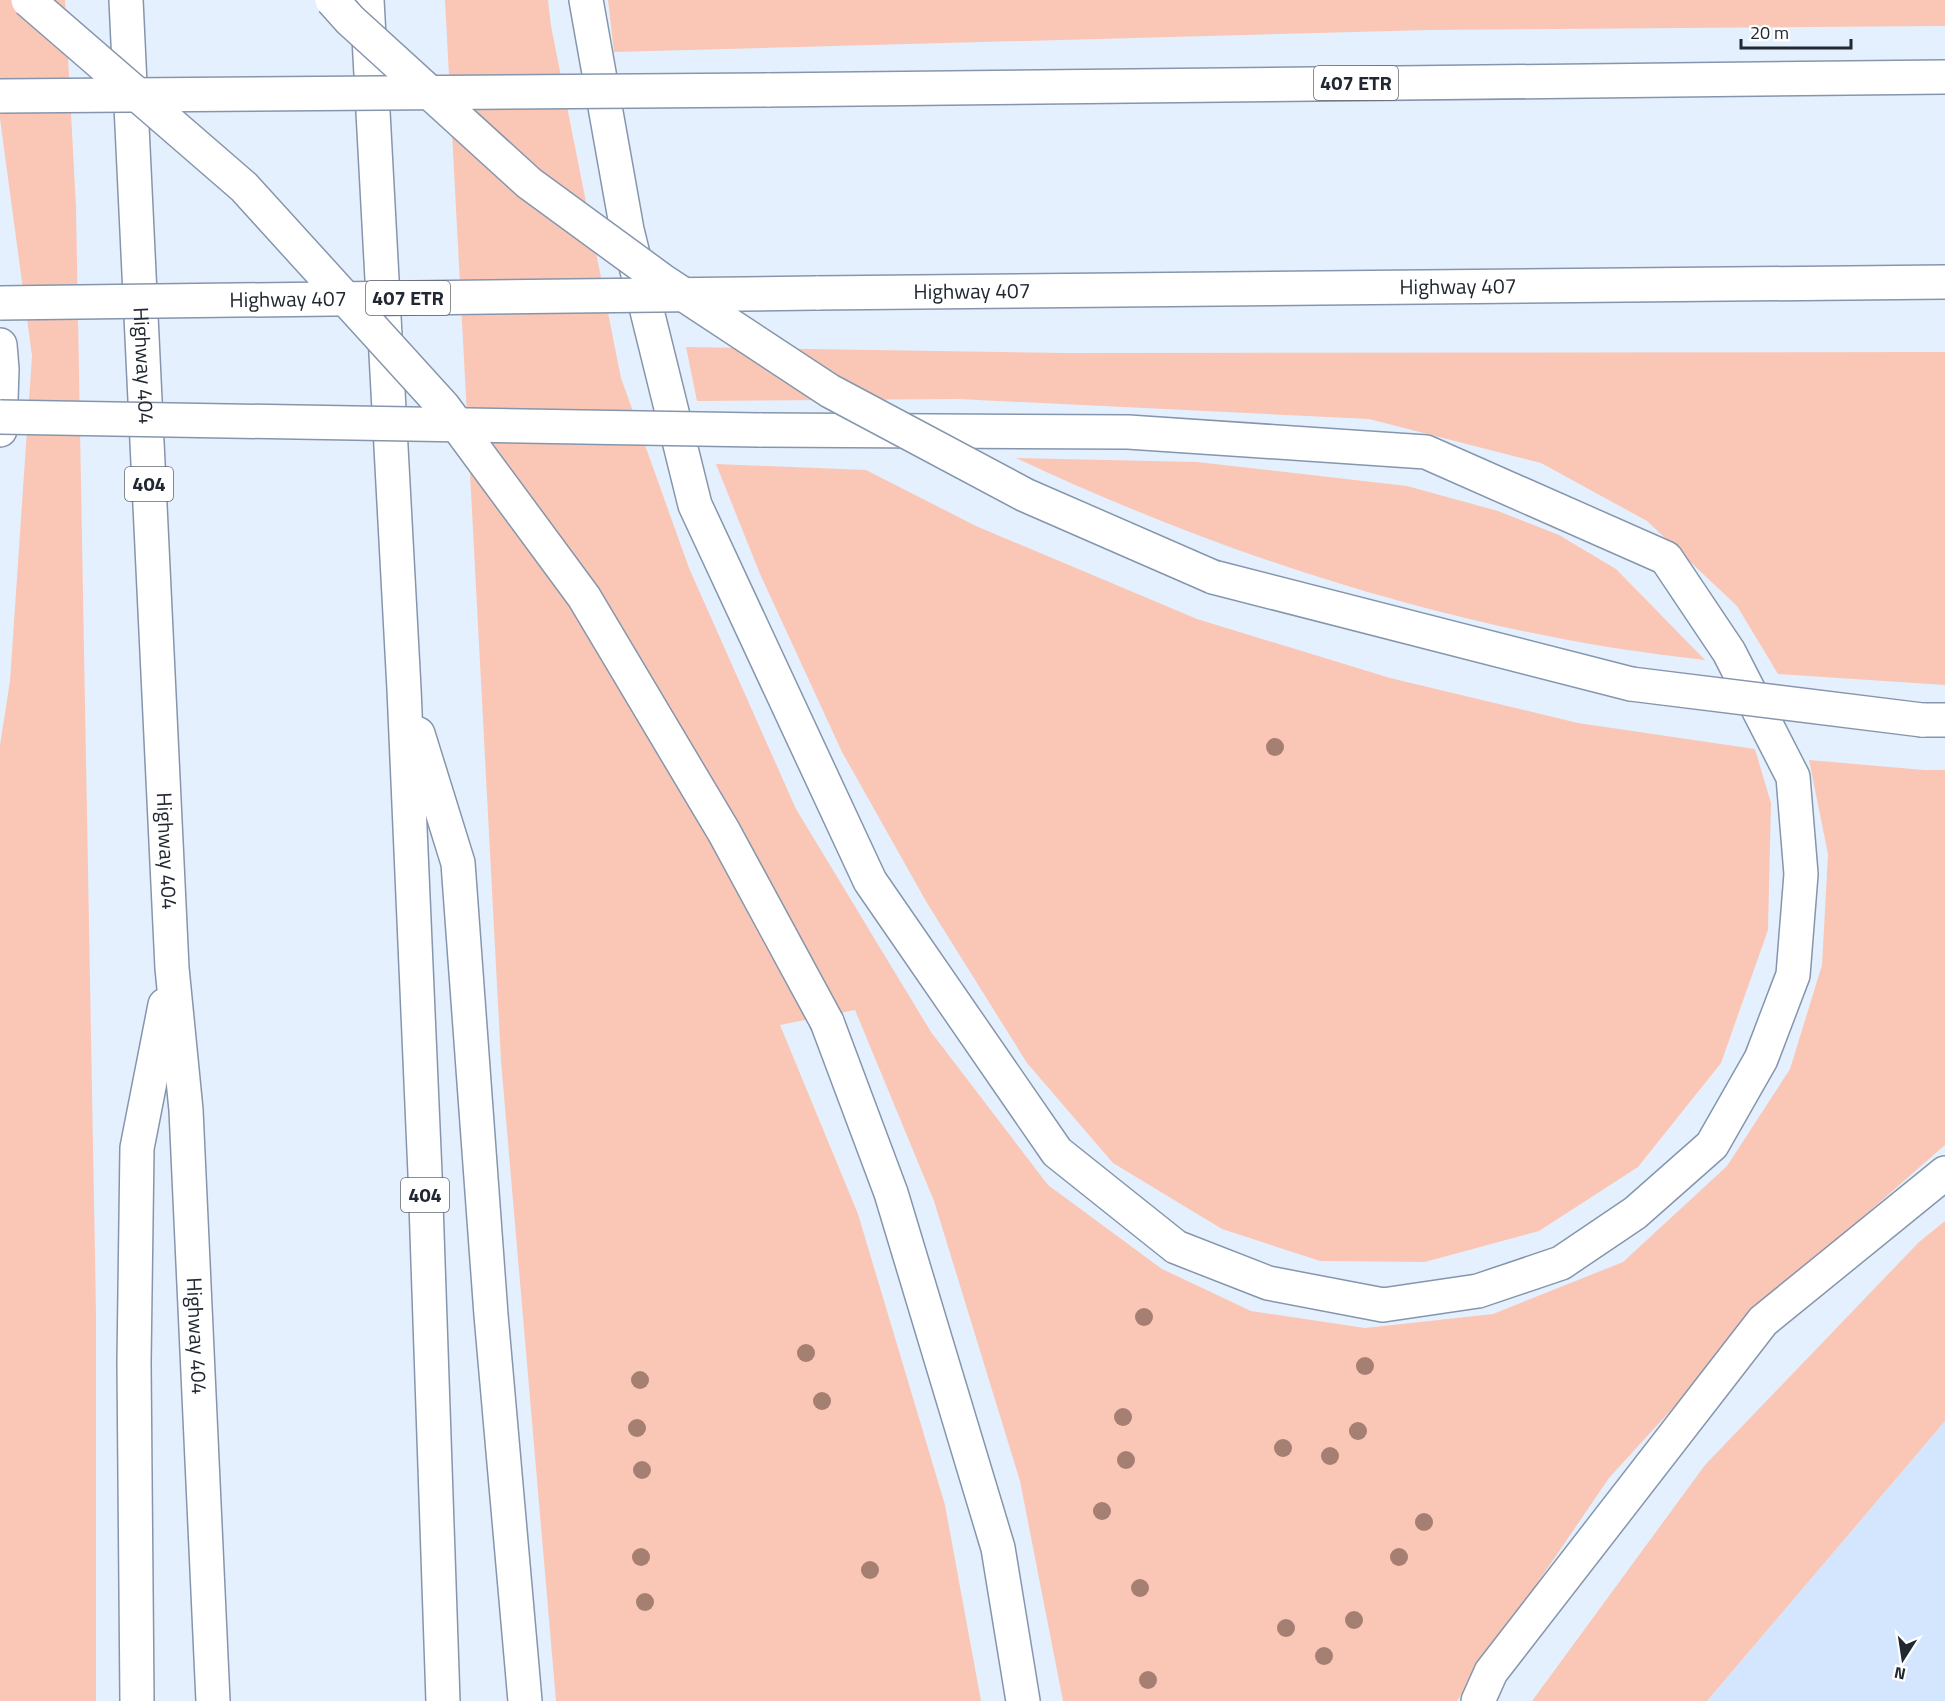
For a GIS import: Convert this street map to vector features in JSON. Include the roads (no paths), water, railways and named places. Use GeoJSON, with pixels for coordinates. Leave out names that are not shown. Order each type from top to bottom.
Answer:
{"type":"FeatureCollection","features":[{"type":"Feature","properties":{"kind":"highway"},"geometry":{"type":"LineString","coordinates":[[28,0],[244,188],[443,406],[584,597],[724,832],[827,1022],[891,1193],[998,1548],[1023,1701]]}},
{"type":"Feature","properties":{"kind":"highway","name":"Highway 404"},"geometry":{"type":"LineString","coordinates":[[126,0],[172,968],[186,1110],[213,1701]]}},
{"type":"Feature","properties":{"kind":"highway"},"geometry":{"type":"LineString","coordinates":[[332,0],[350,20],[529,183],[663,281],[830,391],[1025,495],[1213,577],[1631,684],[1933,720]]}},
{"type":"Feature","properties":{"kind":"highway","name":"404"},"geometry":{"type":"LineString","coordinates":[[367,0],[404,689],[444,1701]]}},
{"type":"Feature","properties":{"kind":"highway"},"geometry":{"type":"LineString","coordinates":[[0,417],[759,430],[1128,432],[1426,452],[1666,558],[1729,652],[1792,777],[1801,874],[1793,975],[1761,1059],[1712,1145],[1635,1213],[1561,1263],[1478,1291],[1383,1305],[1268,1283],[1176,1247],[1057,1152],[870,881],[695,505],[627,230],[586,0]]}},
{"type":"Feature","properties":{"kind":"highway","name":"407 ETR"},"geometry":{"type":"LineString","coordinates":[[0,96],[1945,77]]}},
{"type":"Feature","properties":{"kind":"highway","name":"Highway 407"},"geometry":{"type":"LineString","coordinates":[[0,303],[1945,282]]}},
{"type":"Feature","properties":{"kind":"highway"},"geometry":{"type":"LineString","coordinates":[[0,345],[2,369],[0,430]]}},
{"type":"Feature","properties":{"kind":"highway"},"geometry":{"type":"LineString","coordinates":[[404,689],[458,863],[491,1315],[525,1701]]}},
{"type":"Feature","properties":{"kind":"highway"},"geometry":{"type":"LineString","coordinates":[[137,1701],[134,1364],[137,1148],[172,968]]}},
{"type":"Feature","properties":{"kind":"highway"},"geometry":{"type":"LineString","coordinates":[[1478,1701],[1491,1672],[1763,1321],[1945,1173]]}}]}
